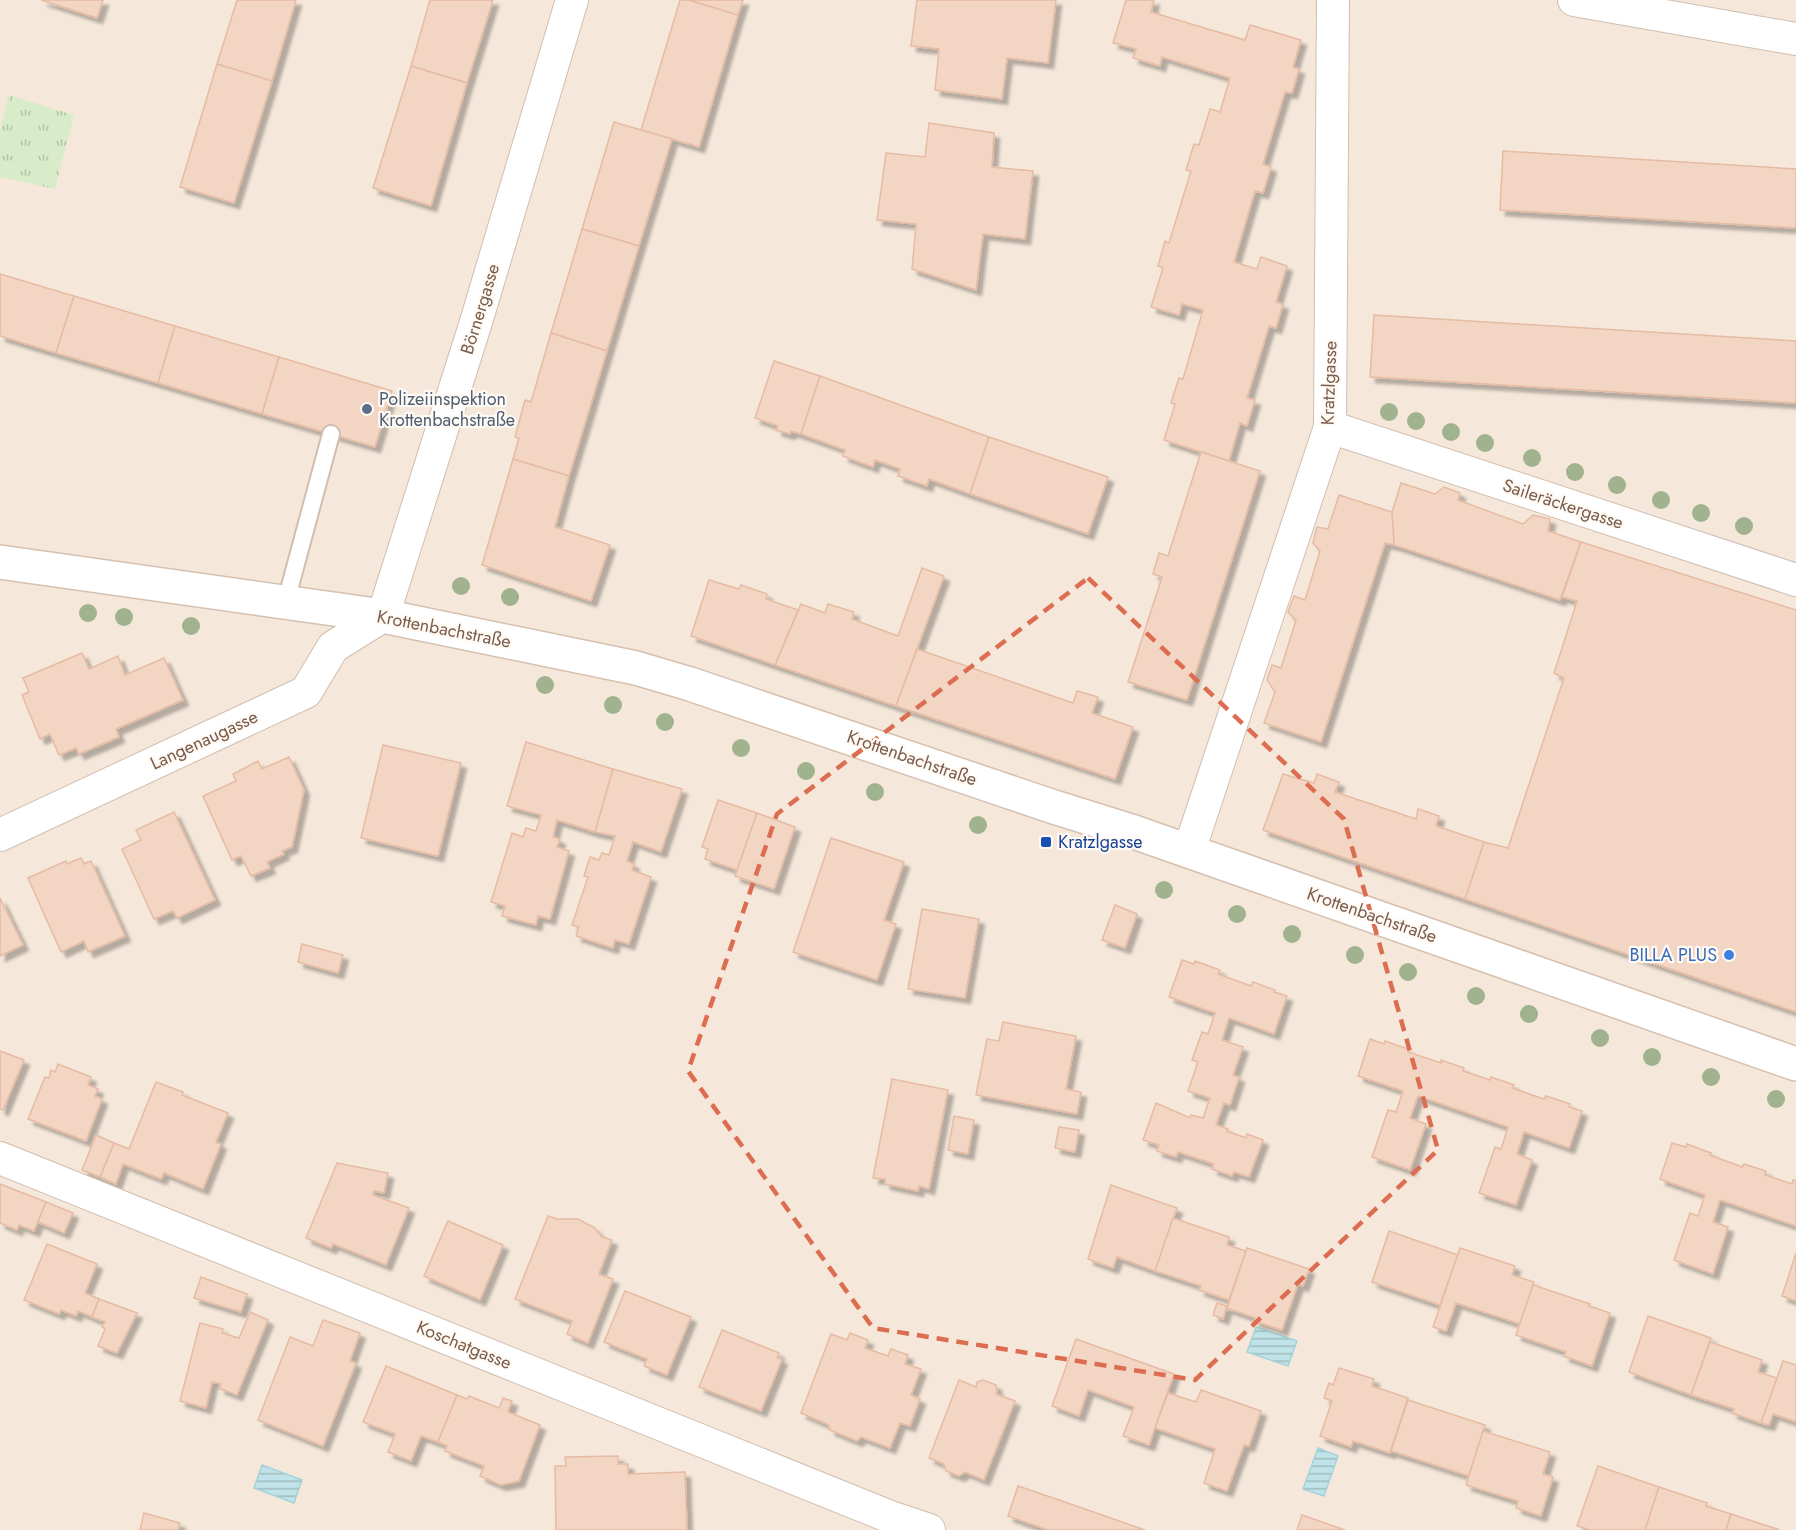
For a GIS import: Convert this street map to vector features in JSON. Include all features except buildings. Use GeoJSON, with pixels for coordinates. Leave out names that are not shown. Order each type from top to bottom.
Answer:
{"type":"FeatureCollection","features":[{"type":"Feature","properties":{"kind":"main road","name":"Krottenbachstraße"},"geometry":{"type":"LineString","coordinates":[[0,562],[383,616],[658,673],[1189,852],[1796,1064]]}},
{"type":"Feature","properties":{"kind":"street","name":"Börnergasse"},"geometry":{"type":"LineString","coordinates":[[383,616],[473,332],[572,0]]}},
{"type":"Feature","properties":{"kind":"street","name":"Kratzlgasse"},"geometry":{"type":"LineString","coordinates":[[1189,852],[1330,428],[1334,0]]}},
{"type":"Feature","properties":{"kind":"street"},"geometry":{"type":"LineString","coordinates":[[1574,0],[1796,39]]}},
{"type":"Feature","properties":{"kind":"street","name":"Saileräckergasse"},"geometry":{"type":"LineString","coordinates":[[1330,428],[1796,580]]}},
{"type":"Feature","properties":{"kind":"street","name":"Langenaugasse"},"geometry":{"type":"LineString","coordinates":[[0,835],[306,692],[333,647],[383,616]]}},
{"type":"Feature","properties":{"kind":"street","name":"Koschatgasse"},"geometry":{"type":"LineString","coordinates":[[0,1158],[885,1524],[929,1530]]}},
{"type":"Feature","properties":{"kind":"lane"},"geometry":{"type":"LineString","coordinates":[[286,602],[331,434]]}},
{"type":"Feature","properties":{"kind":"highlighted area"},"geometry":{"type":"Polygon","coordinates":[[[1088,578],[1344,819],[1438,1150],[1195,1380],[873,1328],[688,1071],[777,814],[1088,578]]]}},
{"type":"Feature","properties":{"kind":"shaded area"},"geometry":{"type":"Polygon","coordinates":[[[0,0],[1796,0],[1796,1530],[0,1530],[0,0]]]}},
{"type":"Feature","properties":{"kind":"green space"},"geometry":{"type":"Polygon","coordinates":[[[9,95],[74,115],[55,189],[0,177],[0,131],[9,95]]]}},
{"type":"Feature","properties":{"kind":"water"},"geometry":{"type":"Polygon","coordinates":[[[1256,1327],[1297,1341],[1288,1366],[1247,1352],[1256,1327]]]}},
{"type":"Feature","properties":{"kind":"water"},"geometry":{"type":"Polygon","coordinates":[[[1318,1448],[1338,1456],[1324,1496],[1303,1489],[1318,1448]]]}},
{"type":"Feature","properties":{"kind":"water"},"geometry":{"type":"Polygon","coordinates":[[[262,1465],[302,1480],[294,1503],[254,1488],[262,1465]]]}},
{"type":"Feature","properties":{"kind":"place","name":"Polizeiinspektion Krottenbachstraße"},"geometry":{"type":"Point","coordinates":[367,409]}},
{"type":"Feature","properties":{"kind":"place","name":"Kratzlgasse"},"geometry":{"type":"Point","coordinates":[1046,842]}},
{"type":"Feature","properties":{"kind":"place","name":"BILLA PLUS"},"geometry":{"type":"Point","coordinates":[1729,955]}}]}
